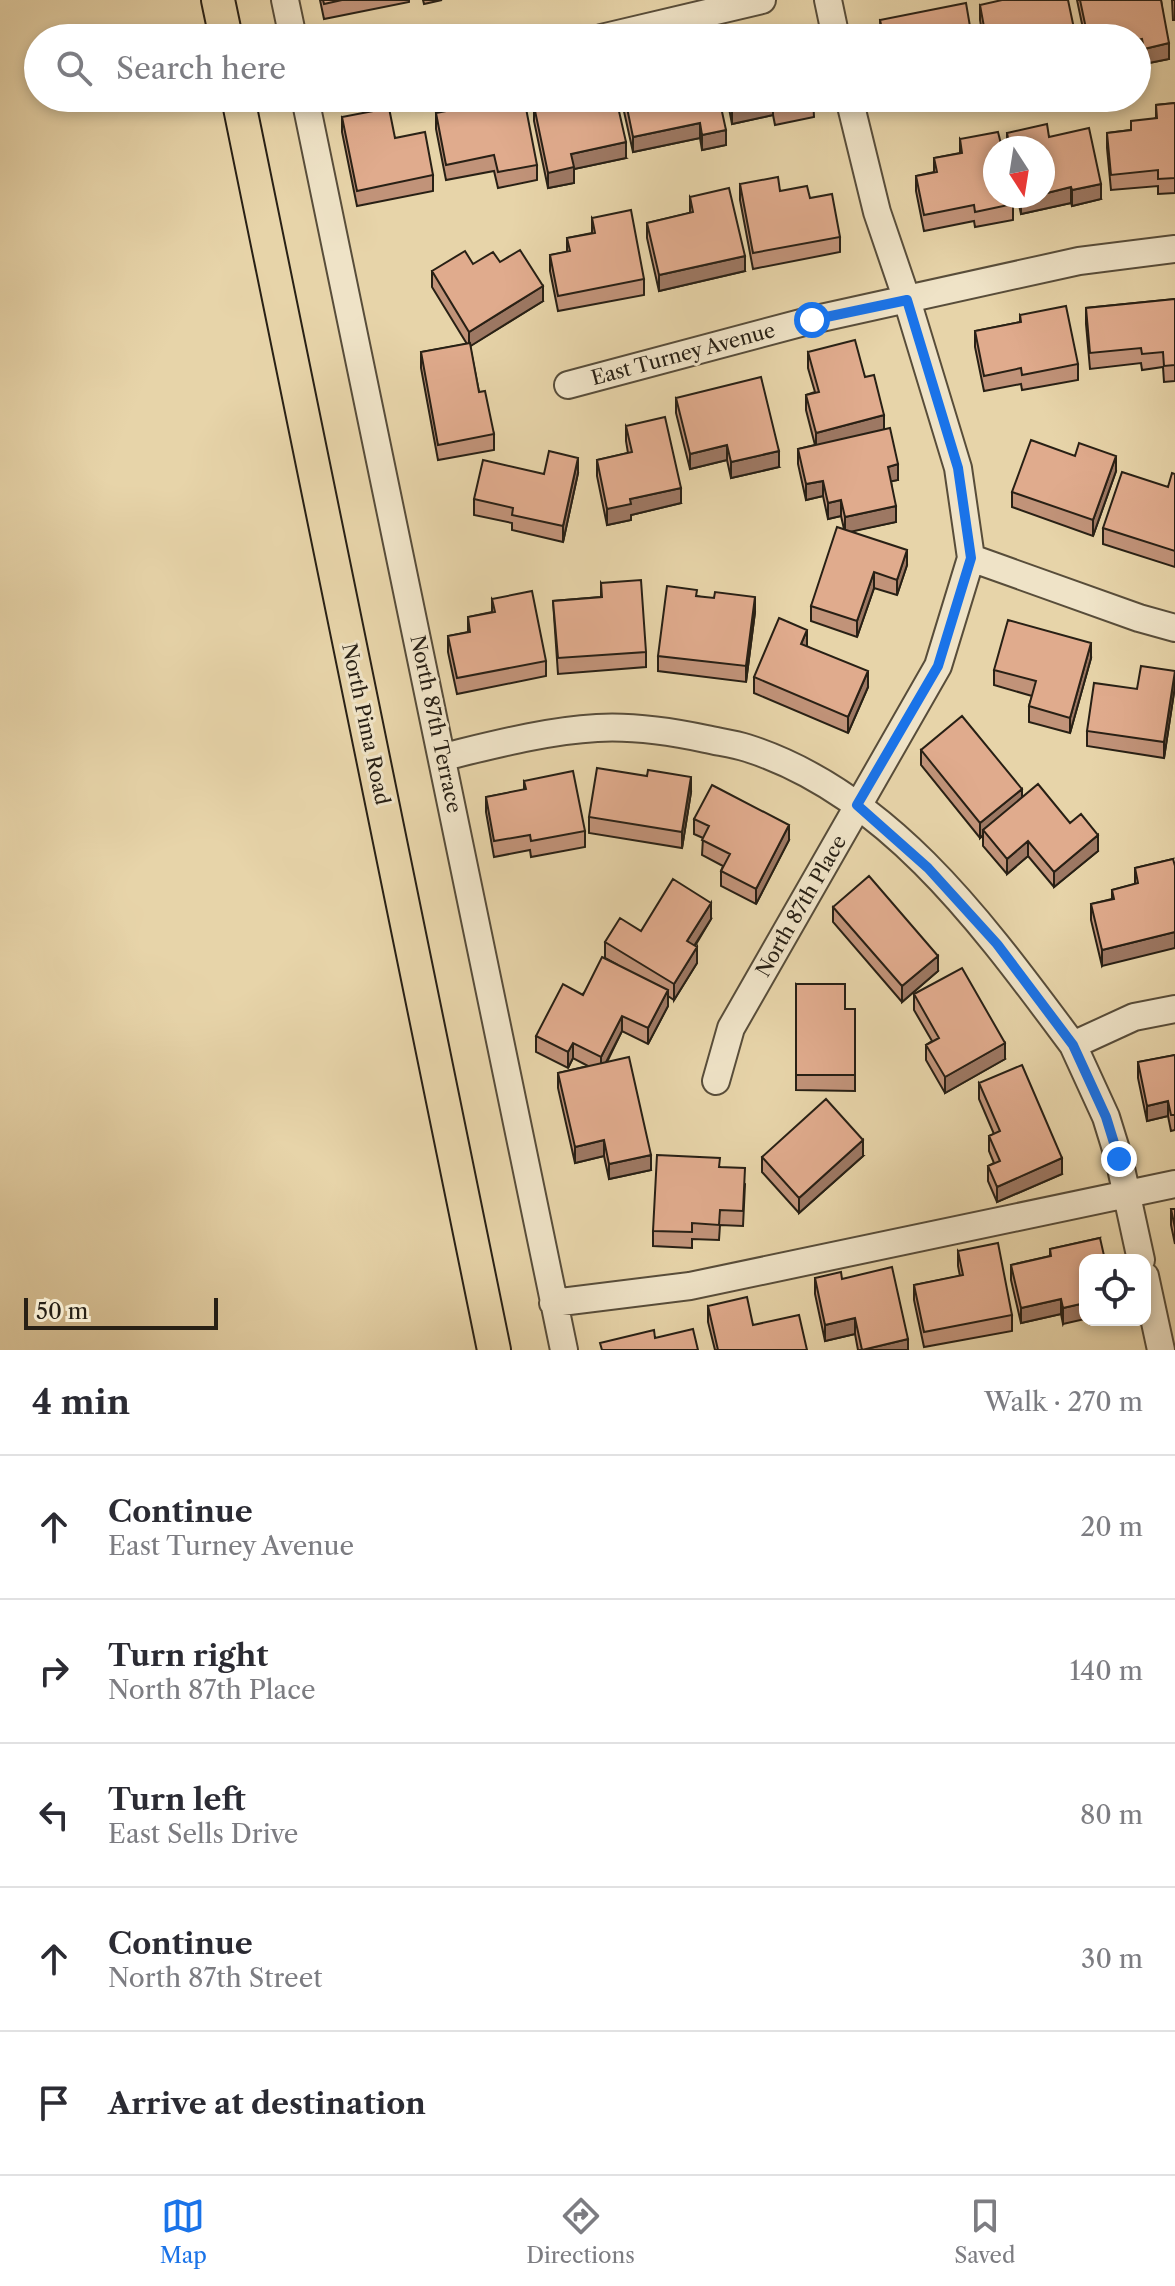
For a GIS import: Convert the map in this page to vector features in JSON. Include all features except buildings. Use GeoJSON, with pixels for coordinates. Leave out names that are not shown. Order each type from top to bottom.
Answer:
{"type":"FeatureCollection","features":[{"type":"Feature","properties":{"kind":"main road"},"geometry":{"type":"LineString","coordinates":[[218,0],[223,24]]}},
{"type":"Feature","properties":{"kind":"main road","name":"North Pima Road"},"geometry":{"type":"LineString","coordinates":[[241,112],[494,1350]]}},
{"type":"Feature","properties":{"kind":"street"},"geometry":{"type":"LineString","coordinates":[[285,0],[290,24]]}},
{"type":"Feature","properties":{"kind":"street"},"geometry":{"type":"LineString","coordinates":[[660,24],[762,0]]}},
{"type":"Feature","properties":{"kind":"street"},"geometry":{"type":"LineString","coordinates":[[828,0],[833,24]]}},
{"type":"Feature","properties":{"kind":"street","name":"North 87th Terrace"},"geometry":{"type":"LineString","coordinates":[[308,112],[564,1350]]}},
{"type":"Feature","properties":{"kind":"street","name":"North 87th Place"},"geometry":{"type":"LineString","coordinates":[[716,1081],[731,1028],[938,666],[971,558],[958,468],[877,212],[852,112]]}},
{"type":"Feature","properties":{"kind":"street","name":"East Turney Avenue"},"geometry":{"type":"LineString","coordinates":[[568,385],[812,320],[1079,261],[1175,249]]}},
{"type":"Feature","properties":{"kind":"street"},"geometry":{"type":"LineString","coordinates":[[971,558],[1175,628]]}},
{"type":"Feature","properties":{"kind":"street"},"geometry":{"type":"LineString","coordinates":[[443,757],[529,737],[599,727],[676,732],[747,748],[801,771],[857,805],[928,868],[978,922],[1073,1045],[1106,1117],[1140,1254]]}},
{"type":"Feature","properties":{"kind":"street"},"geometry":{"type":"LineString","coordinates":[[1073,1045],[1134,1017],[1175,1009]]}},
{"type":"Feature","properties":{"kind":"street"},"geometry":{"type":"LineString","coordinates":[[553,1303],[690,1286],[1175,1184]]}},
{"type":"Feature","properties":{"kind":"street"},"geometry":{"type":"LineString","coordinates":[[1151,1304],[1161,1350]]}},
{"type":"Feature","properties":{"kind":"route"},"geometry":{"type":"LineString","coordinates":[[812,320],[907,300],[958,468],[971,558],[938,666],[857,805],[928,868],[997,944],[1073,1045],[1106,1117],[1119,1159]]}}]}
